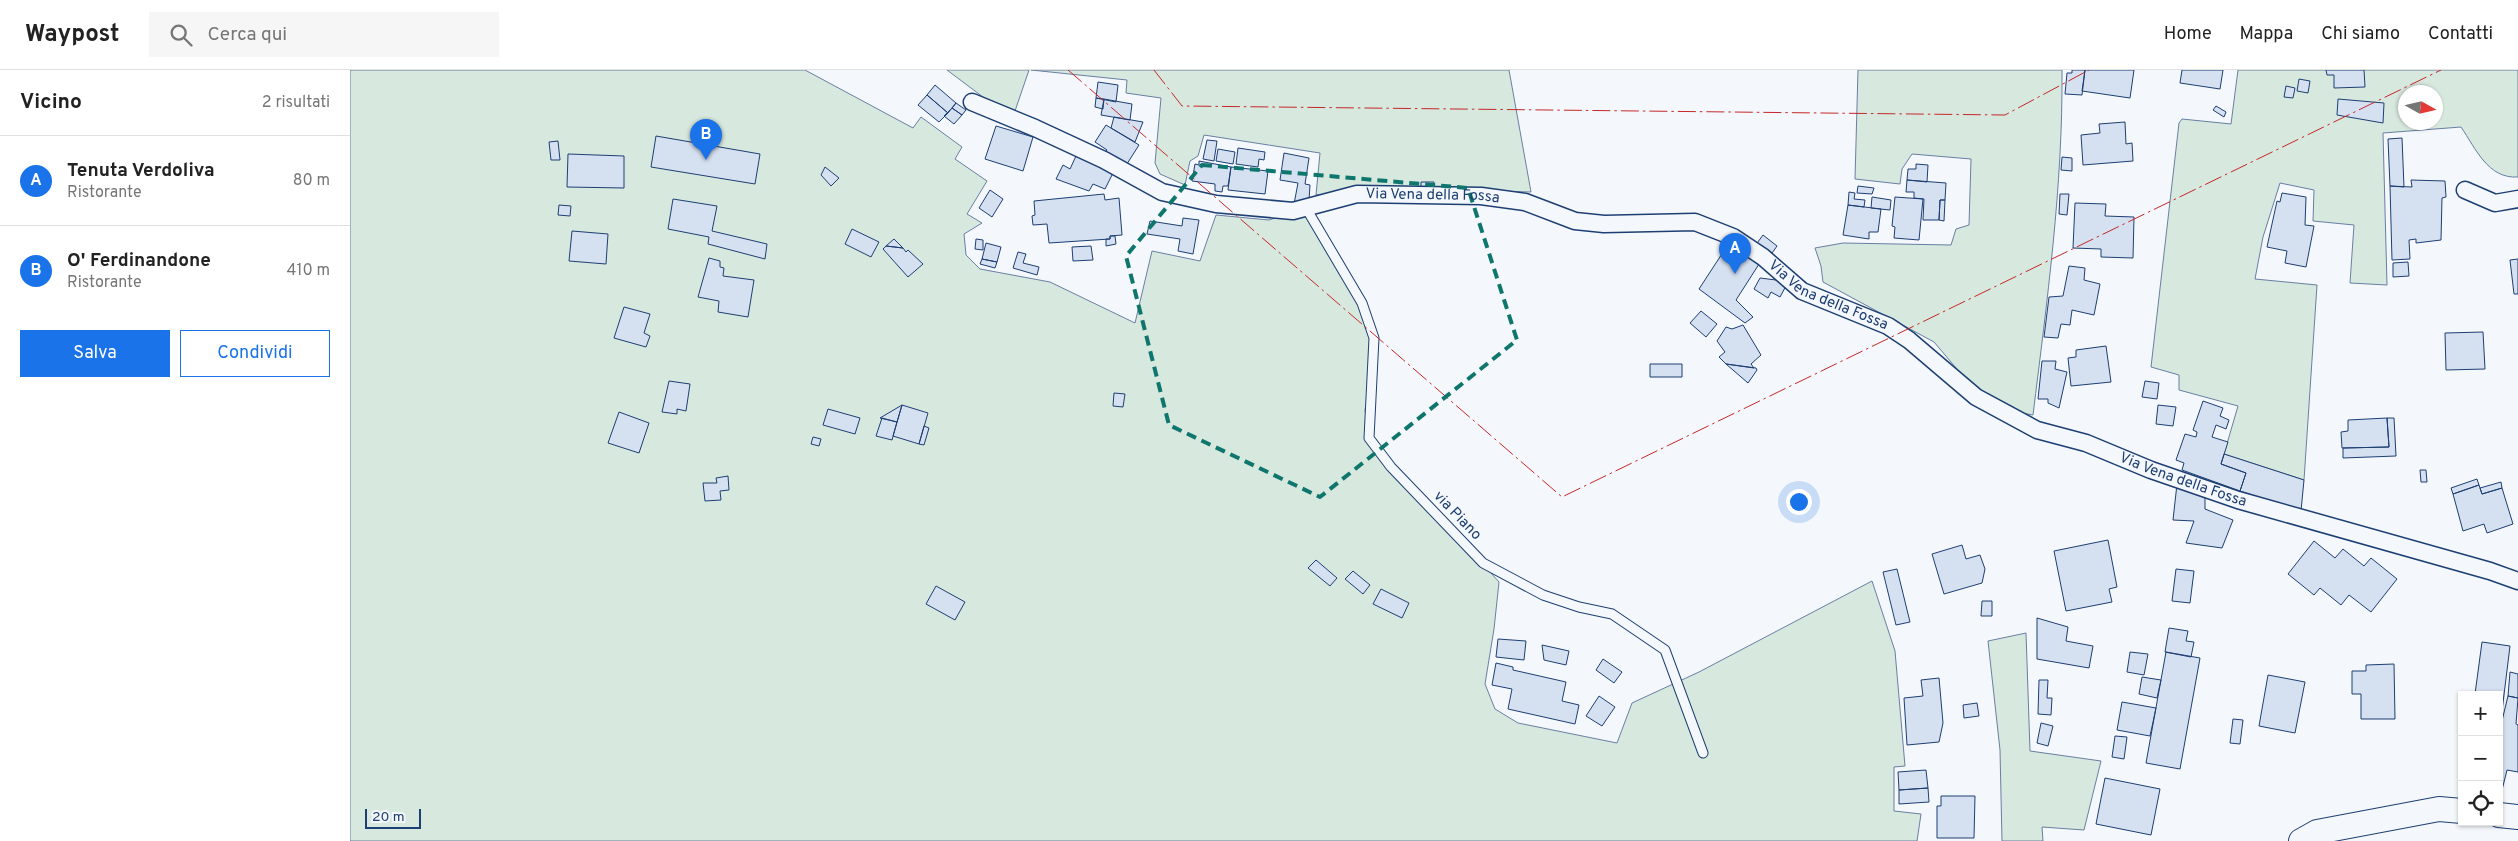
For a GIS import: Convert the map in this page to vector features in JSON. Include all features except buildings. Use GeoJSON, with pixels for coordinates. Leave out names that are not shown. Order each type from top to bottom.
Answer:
{"type":"FeatureCollection","features":[{"type":"Feature","properties":{"kind":"main road"},"geometry":{"type":"LineString","coordinates":[[2301,841],[2317,832],[2439,809],[2458,811]]}},
{"type":"Feature","properties":{"kind":"main road"},"geometry":{"type":"LineString","coordinates":[[2503,815],[2518,817]]}},
{"type":"Feature","properties":{"kind":"street","name":"Via Vena della Fossa"},"geometry":{"type":"LineString","coordinates":[[972,102],[1035,128],[1104,160],[1162,192],[1248,208],[1294,211],[1357,194],[1481,196],[1525,202],[1575,221],[1604,224],[1695,222],[1732,237],[1763,257],[1802,291],[1888,326],[1909,340],[1976,397],[2037,430],[2086,443],[2151,470],[2238,500],[2490,571],[2518,581]]}},
{"type":"Feature","properties":{"kind":"street"},"geometry":{"type":"LineString","coordinates":[[2465,190],[2495,203],[2518,200]]}},
{"type":"Feature","properties":{"kind":"lane","name":"via Piano"},"geometry":{"type":"LineString","coordinates":[[1306,208],[1362,303],[1374,338],[1369,438],[1391,467],[1483,563],[1543,595],[1579,607],[1612,614],[1665,650],[1703,753]]}},
{"type":"Feature","properties":{"kind":"highlighted area"},"geometry":{"type":"Polygon","coordinates":[[[1202,165],[1468,188],[1517,340],[1320,497],[1169,425],[1126,256],[1202,165]]]}},
{"type":"Feature","properties":{"kind":"shaded area"},"geometry":{"type":"Polygon","coordinates":[[[350,70],[805,70],[913,128],[921,117],[962,147],[955,159],[987,181],[967,214],[982,223],[964,234],[966,255],[980,269],[1050,282],[1135,323],[1152,251],[1200,261],[1216,215],[1269,220],[1306,208],[1367,310],[1374,368],[1365,410],[1369,438],[1499,582],[1485,684],[1495,709],[1518,723],[1617,743],[1632,703],[1699,672],[1872,581],[1895,651],[1905,766],[1894,767],[1894,811],[1921,814],[1917,841],[350,841],[350,70]]]}},
{"type":"Feature","properties":{"kind":"shaded area"},"geometry":{"type":"Polygon","coordinates":[[[947,70],[1029,70],[1015,111],[991,103],[947,70]]]}},
{"type":"Feature","properties":{"kind":"shaded area"},"geometry":{"type":"Polygon","coordinates":[[[1031,70],[1509,70],[1531,192],[1384,188],[1316,195],[1320,153],[1204,135],[1198,156],[1190,161],[1185,185],[1160,174],[1155,163],[1161,98],[1126,93],[1127,80],[1031,70]]]}},
{"type":"Feature","properties":{"kind":"shaded area"},"geometry":{"type":"Polygon","coordinates":[[[1858,70],[2062,70],[2062,113],[2057,200],[2049,286],[2033,415],[2011,411],[1990,399],[1962,375],[1934,342],[1823,282],[1821,266],[1815,248],[1843,243],[1951,245],[1956,229],[1969,225],[1971,159],[1912,154],[1902,169],[1900,184],[1855,179],[1858,70]]]}},
{"type":"Feature","properties":{"kind":"shaded area"},"geometry":{"type":"Polygon","coordinates":[[[2238,70],[2518,70],[2518,177],[2499,173],[2491,168],[2478,153],[2461,127],[2443,128],[2443,85],[2398,85],[2398,130],[2422,130],[2383,133],[2387,285],[2350,283],[2354,225],[2313,221],[2314,190],[2280,183],[2263,237],[2255,279],[2317,285],[2304,480],[2224,454],[2238,406],[2179,390],[2179,375],[2151,367],[2179,123],[2182,119],[2231,124],[2238,70]]]}},
{"type":"Feature","properties":{"kind":"shaded area"},"geometry":{"type":"Polygon","coordinates":[[[2026,633],[2030,751],[2101,761],[2084,830],[2042,827],[2043,841],[2002,841],[2000,750],[1988,641],[2026,633]]]}},
{"type":"Feature","properties":{"kind":"power"},"geometry":{"type":"LineString","coordinates":[[1068,70],[1562,497],[2441,70]]}},
{"type":"Feature","properties":{"kind":"power"},"geometry":{"type":"LineString","coordinates":[[1154,70],[1182,106],[2005,115],[2089,70]]}},
{"type":"Feature","properties":{"kind":"place","name":"O' Ferdinandone"},"geometry":{"type":"Point","coordinates":[706,160]}},
{"type":"Feature","properties":{"kind":"place","name":"Tenuta Verdoliva"},"geometry":{"type":"Point","coordinates":[1735,274]}}]}
